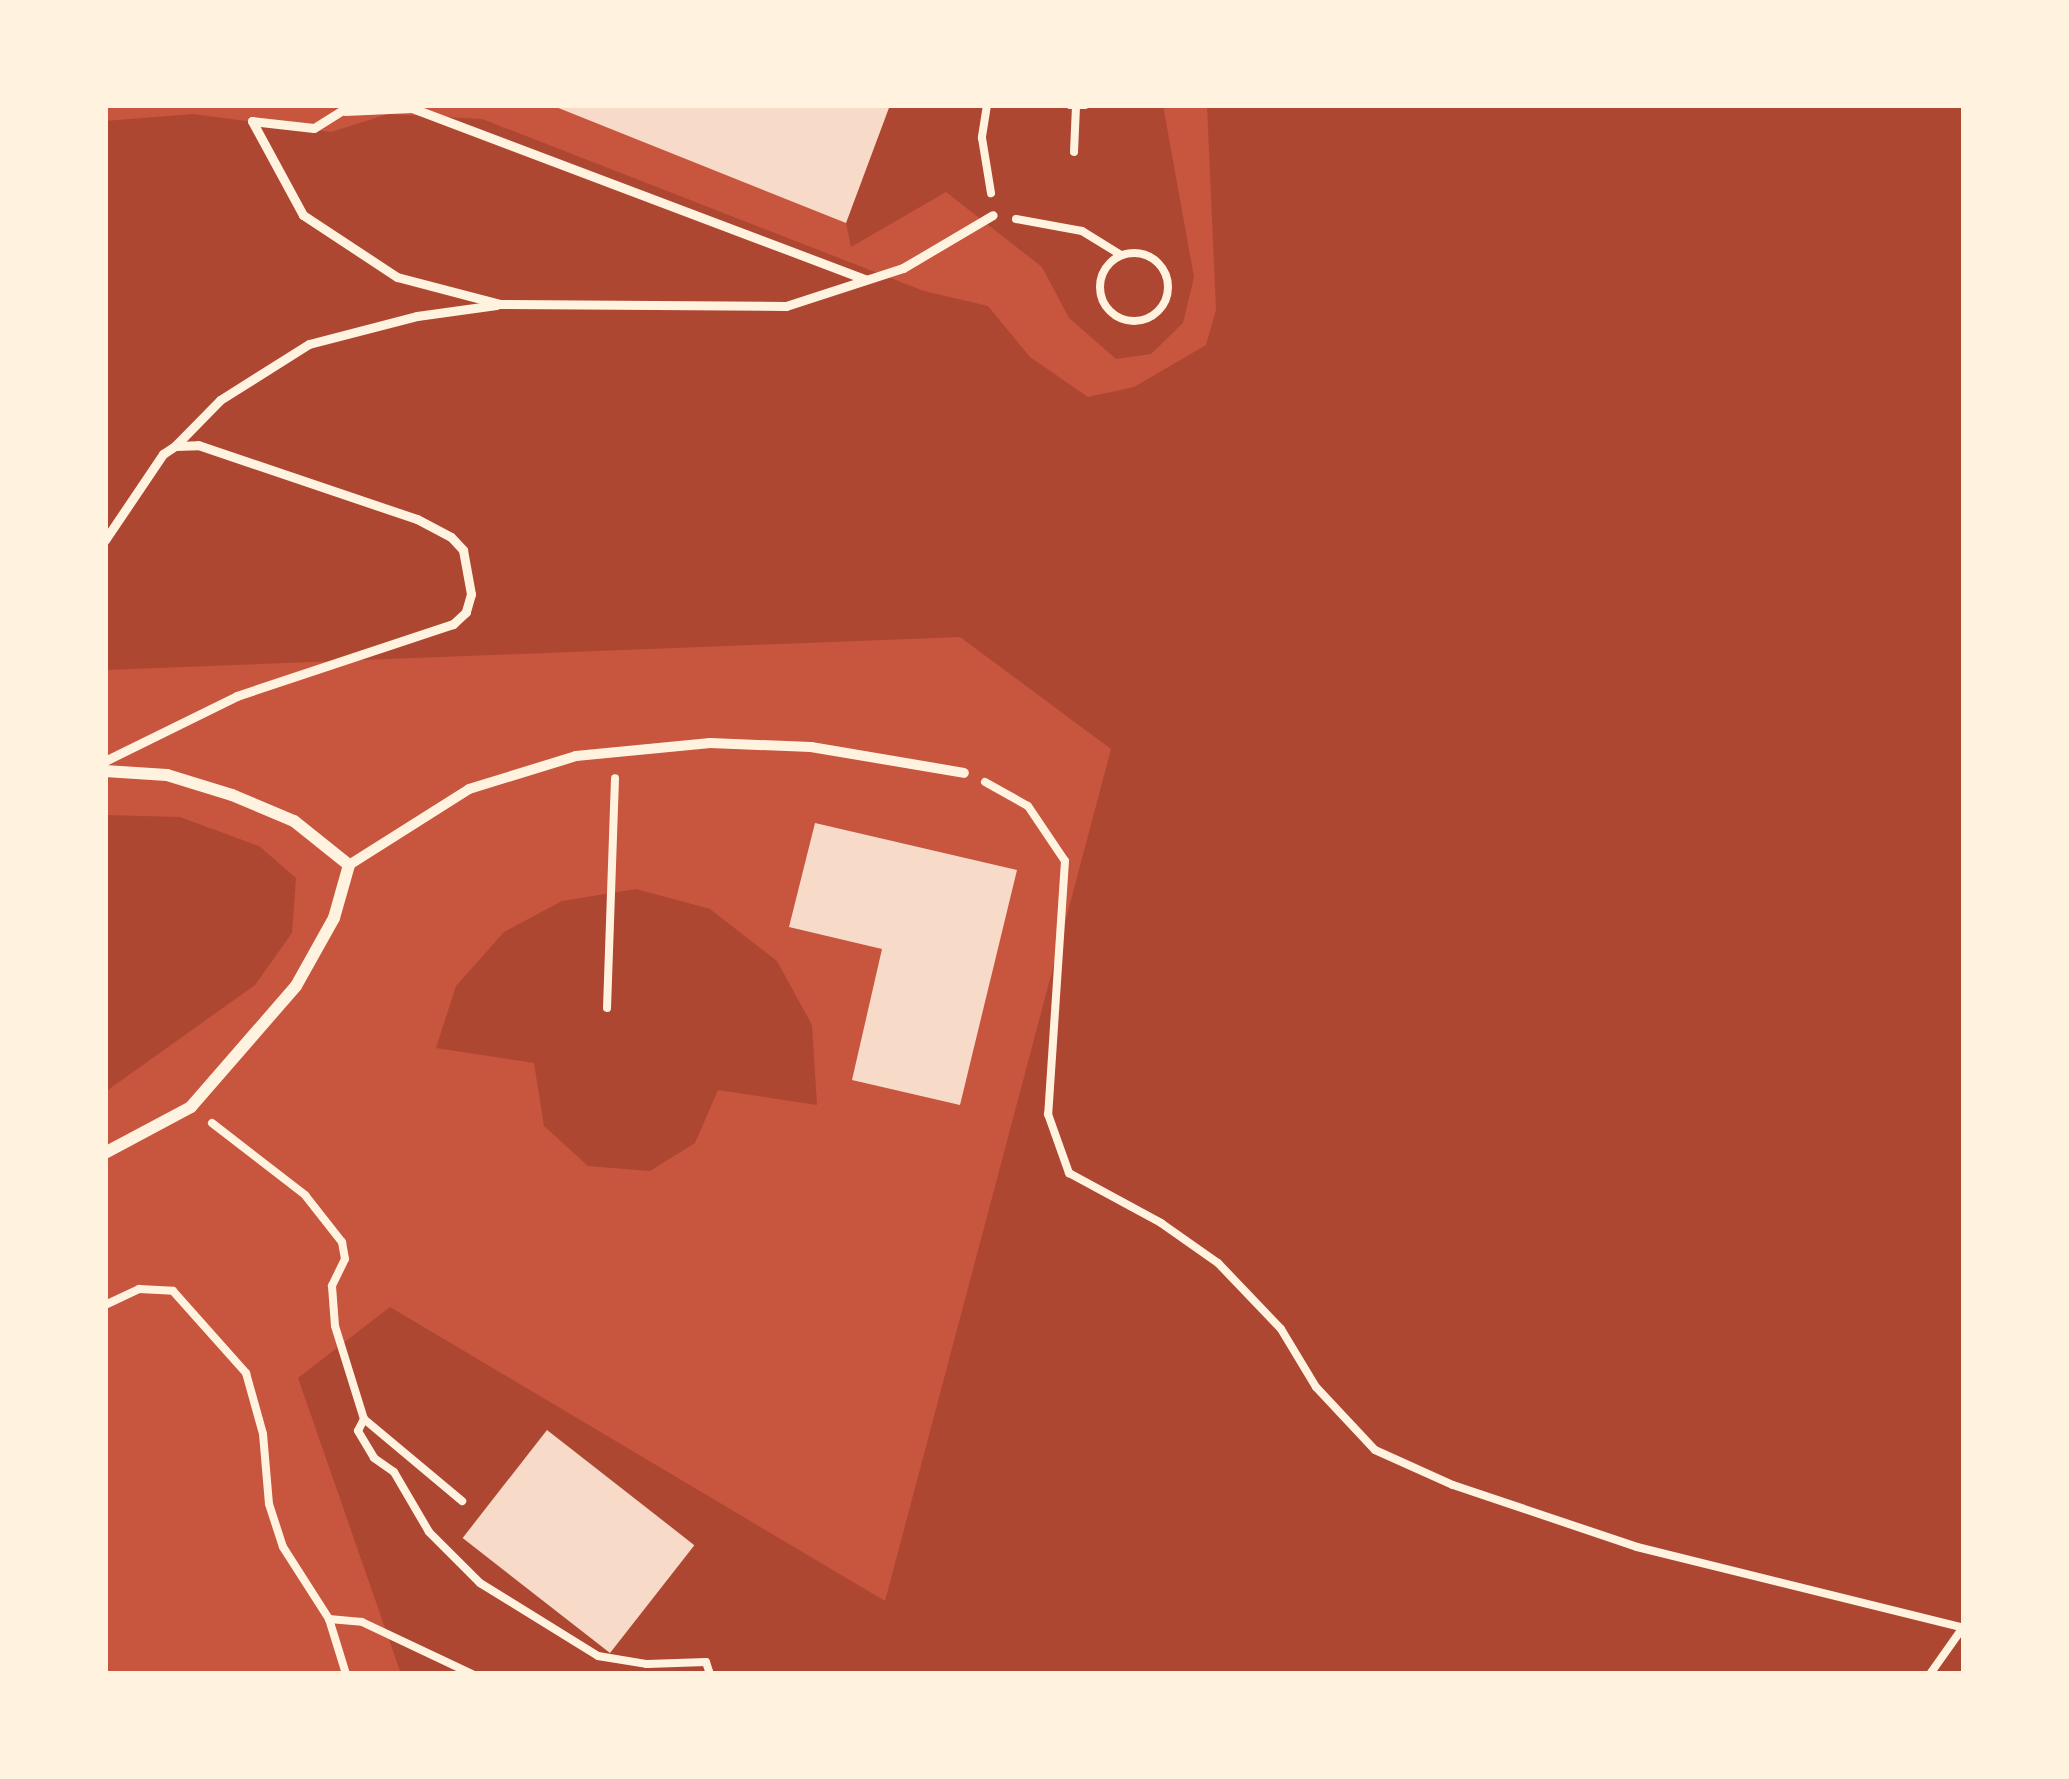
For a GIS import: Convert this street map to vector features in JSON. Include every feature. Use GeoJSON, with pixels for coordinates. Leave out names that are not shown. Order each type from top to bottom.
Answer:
{"type":"FeatureCollection","features":[{"type":"Feature","properties":{"kind":"street"},"geometry":{"type":"LineString","coordinates":[[105,1153],[191,1107],[296,986],[334,918],[349,865],[469,789],[576,756],[710,743],[811,747],[964,773]]}},
{"type":"Feature","properties":{"kind":"street"},"geometry":{"type":"LineString","coordinates":[[105,771],[167,775],[232,795],[294,821],[349,865]]}},
{"type":"Feature","properties":{"kind":"lane"},"geometry":{"type":"LineString","coordinates":[[500,304],[398,277],[303,215],[253,122],[314,128],[347,108],[412,108],[866,280]]}},
{"type":"Feature","properties":{"kind":"lane"},"geometry":{"type":"LineString","coordinates":[[105,540],[148,472],[220,400],[309,344],[417,316],[500,304],[786,306],[903,268],[993,215]]}},
{"type":"Feature","properties":{"kind":"lane"},"geometry":{"type":"LineString","coordinates":[[105,761],[237,696],[453,624],[466,611],[471,594],[463,550],[417,519],[198,445],[175,446]]}},
{"type":"Feature","properties":{"kind":"path"},"geometry":{"type":"LineString","coordinates":[[987,105],[982,138],[993,215],[1082,231],[1121,255],[1153,258],[1167,276],[1166,298],[1153,316],[1120,318],[1105,302],[1105,270],[1121,255]]}},
{"type":"Feature","properties":{"kind":"path"},"geometry":{"type":"LineString","coordinates":[[1074,152],[1077,106]]}},
{"type":"Feature","properties":{"kind":"path"},"geometry":{"type":"LineString","coordinates":[[608,1008],[616,752]]}},
{"type":"Feature","properties":{"kind":"path"},"geometry":{"type":"LineString","coordinates":[[964,773],[1028,806],[1065,861],[1048,1114],[1070,1173],[1162,1223],[1218,1263],[1281,1329],[1316,1388],[1375,1450],[1453,1485],[1636,1547],[1964,1627],[1930,1674]]}},
{"type":"Feature","properties":{"kind":"path"},"geometry":{"type":"LineString","coordinates":[[191,1107],[305,1195],[342,1242],[345,1259],[332,1286],[335,1326],[367,1422],[462,1501]]}},
{"type":"Feature","properties":{"kind":"path"},"geometry":{"type":"LineString","coordinates":[[105,1305],[139,1288],[173,1292],[246,1373],[263,1434],[269,1504],[284,1547],[329,1618],[346,1674]]}},
{"type":"Feature","properties":{"kind":"path"},"geometry":{"type":"LineString","coordinates":[[367,1422],[358,1431],[374,1458],[394,1472],[429,1532],[480,1583],[598,1656],[647,1664],[706,1662],[710,1674]]}},
{"type":"Feature","properties":{"kind":"path"},"geometry":{"type":"LineString","coordinates":[[329,1618],[362,1622],[472,1674]]}},
{"type":"Feature","properties":{"kind":"shaded area"},"geometry":{"type":"Polygon","coordinates":[[[890,105],[1163,105],[1194,277],[1183,323],[1151,354],[1116,359],[1069,318],[1042,267],[946,192],[851,247],[846,223],[890,105]]]}},
{"type":"Feature","properties":{"kind":"shaded area"},"geometry":{"type":"Polygon","coordinates":[[[1207,105],[1964,105],[1964,1674],[401,1674],[298,1378],[390,1307],[885,1601],[1111,749],[960,637],[105,670],[105,121],[193,114],[331,132],[388,114],[482,119],[924,291],[988,306],[1030,357],[1088,397],[1134,387],[1206,345],[1216,310],[1207,105]]]}},
{"type":"Feature","properties":{"kind":"shaded area"},"geometry":{"type":"Polygon","coordinates":[[[105,815],[180,817],[259,846],[296,878],[292,933],[255,985],[105,1092],[105,815]]]}},
{"type":"Feature","properties":{"kind":"shaded area"},"geometry":{"type":"Polygon","coordinates":[[[636,889],[710,909],[777,961],[812,1025],[817,1105],[718,1090],[695,1143],[650,1171],[588,1166],[544,1126],[534,1063],[436,1048],[456,986],[504,932],[562,901],[636,889]]]}},
{"type":"Feature","properties":{"kind":"building"},"geometry":{"type":"Polygon","coordinates":[[[551,105],[890,105],[846,223],[551,105]]]}},
{"type":"Feature","properties":{"kind":"building"},"geometry":{"type":"Polygon","coordinates":[[[815,823],[1017,870],[960,1105],[852,1080],[882,949],[789,927],[815,823]]]}},
{"type":"Feature","properties":{"kind":"building"},"geometry":{"type":"Polygon","coordinates":[[[547,1430],[694,1545],[610,1653],[463,1538],[547,1430]]]}}]}
